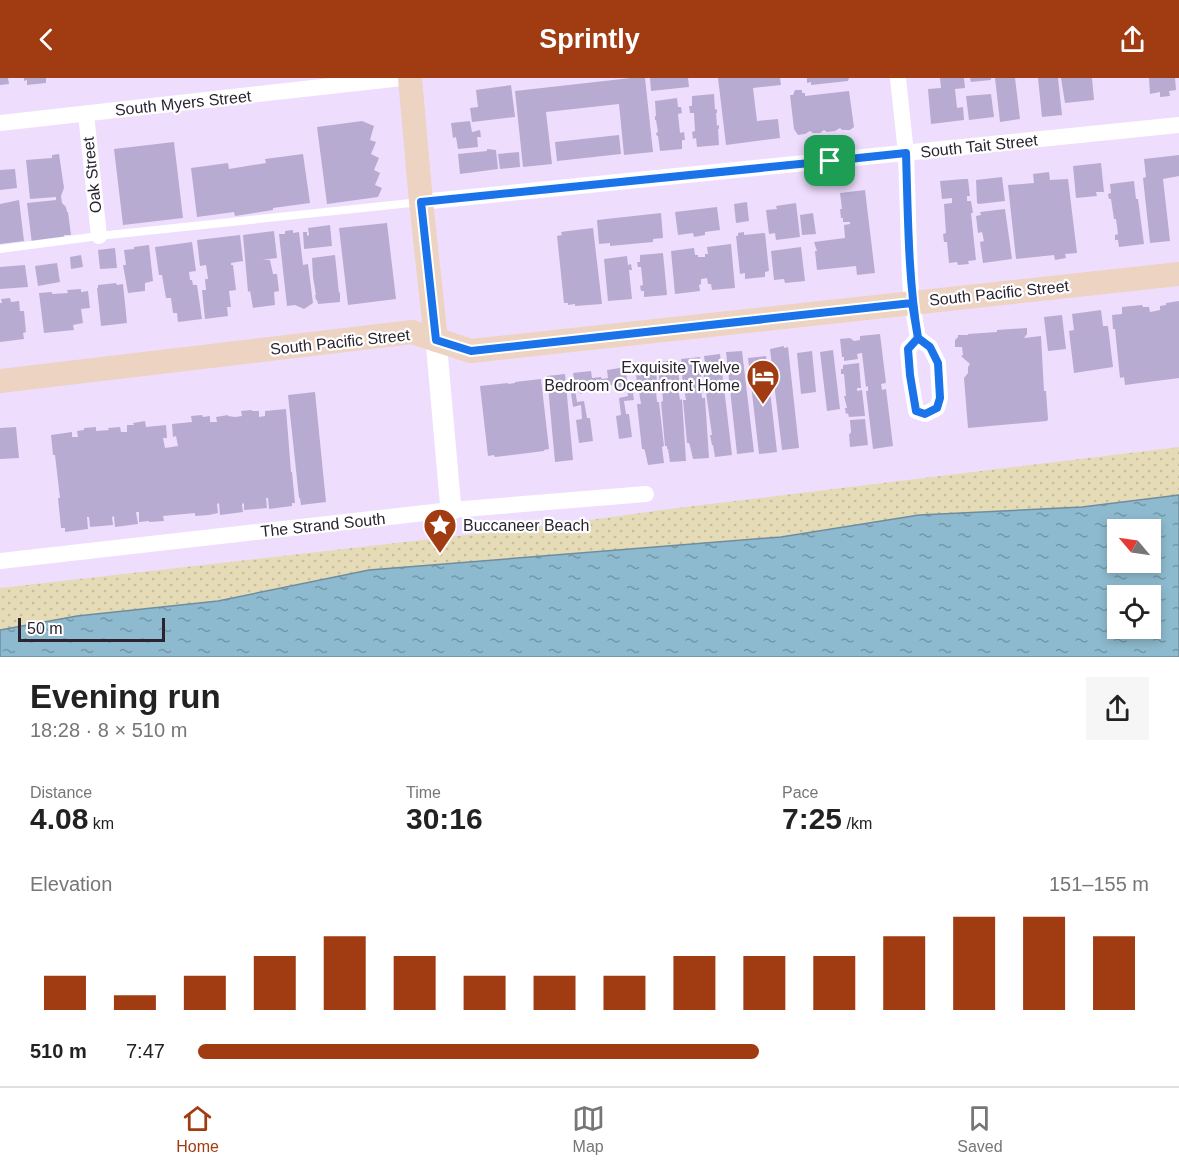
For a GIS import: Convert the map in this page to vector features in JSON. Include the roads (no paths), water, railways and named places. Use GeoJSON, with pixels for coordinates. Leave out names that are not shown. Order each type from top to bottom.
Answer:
{"type":"FeatureCollection","features":[{"type":"Feature","properties":{"kind":"main road"},"geometry":{"type":"LineString","coordinates":[[410,78],[436,340]]}},
{"type":"Feature","properties":{"kind":"main road","name":"South Pacific Street"},"geometry":{"type":"LineString","coordinates":[[0,381],[412,332],[471,351],[1179,274]]}},
{"type":"Feature","properties":{"kind":"street","name":"South Myers Street"},"geometry":{"type":"LineString","coordinates":[[0,123],[402,78]]}},
{"type":"Feature","properties":{"kind":"street"},"geometry":{"type":"LineString","coordinates":[[898,78],[906,153],[910,278],[918,338]]}},
{"type":"Feature","properties":{"kind":"street","name":"Oak Street"},"geometry":{"type":"LineString","coordinates":[[86,114],[99,236]]}},
{"type":"Feature","properties":{"kind":"street","name":"South Tait Street"},"geometry":{"type":"LineString","coordinates":[[421,202],[1179,125]]}},
{"type":"Feature","properties":{"kind":"street"},"geometry":{"type":"LineString","coordinates":[[436,340],[451,510]]}},
{"type":"Feature","properties":{"kind":"street","name":"The Strand South"},"geometry":{"type":"LineString","coordinates":[[0,561],[451,510],[646,494]]}},
{"type":"Feature","properties":{"kind":"lane"},"geometry":{"type":"LineString","coordinates":[[0,249],[99,236],[421,202]]}},
{"type":"Feature","properties":{"kind":"water"},"geometry":{"type":"Polygon","coordinates":[[[1179,495],[1179,657],[0,657],[0,630],[77,616],[218,601],[369,570],[781,537],[919,515],[1082,507],[1179,495]]]}},
{"type":"Feature","properties":{"kind":"place","name":"Exquisite Twelve Bedroom Oceanfront Home"},"geometry":{"type":"Point","coordinates":[763,405]}},
{"type":"Feature","properties":{"kind":"place","name":"Buccaneer Beach"},"geometry":{"type":"Point","coordinates":[440,554]}}]}
